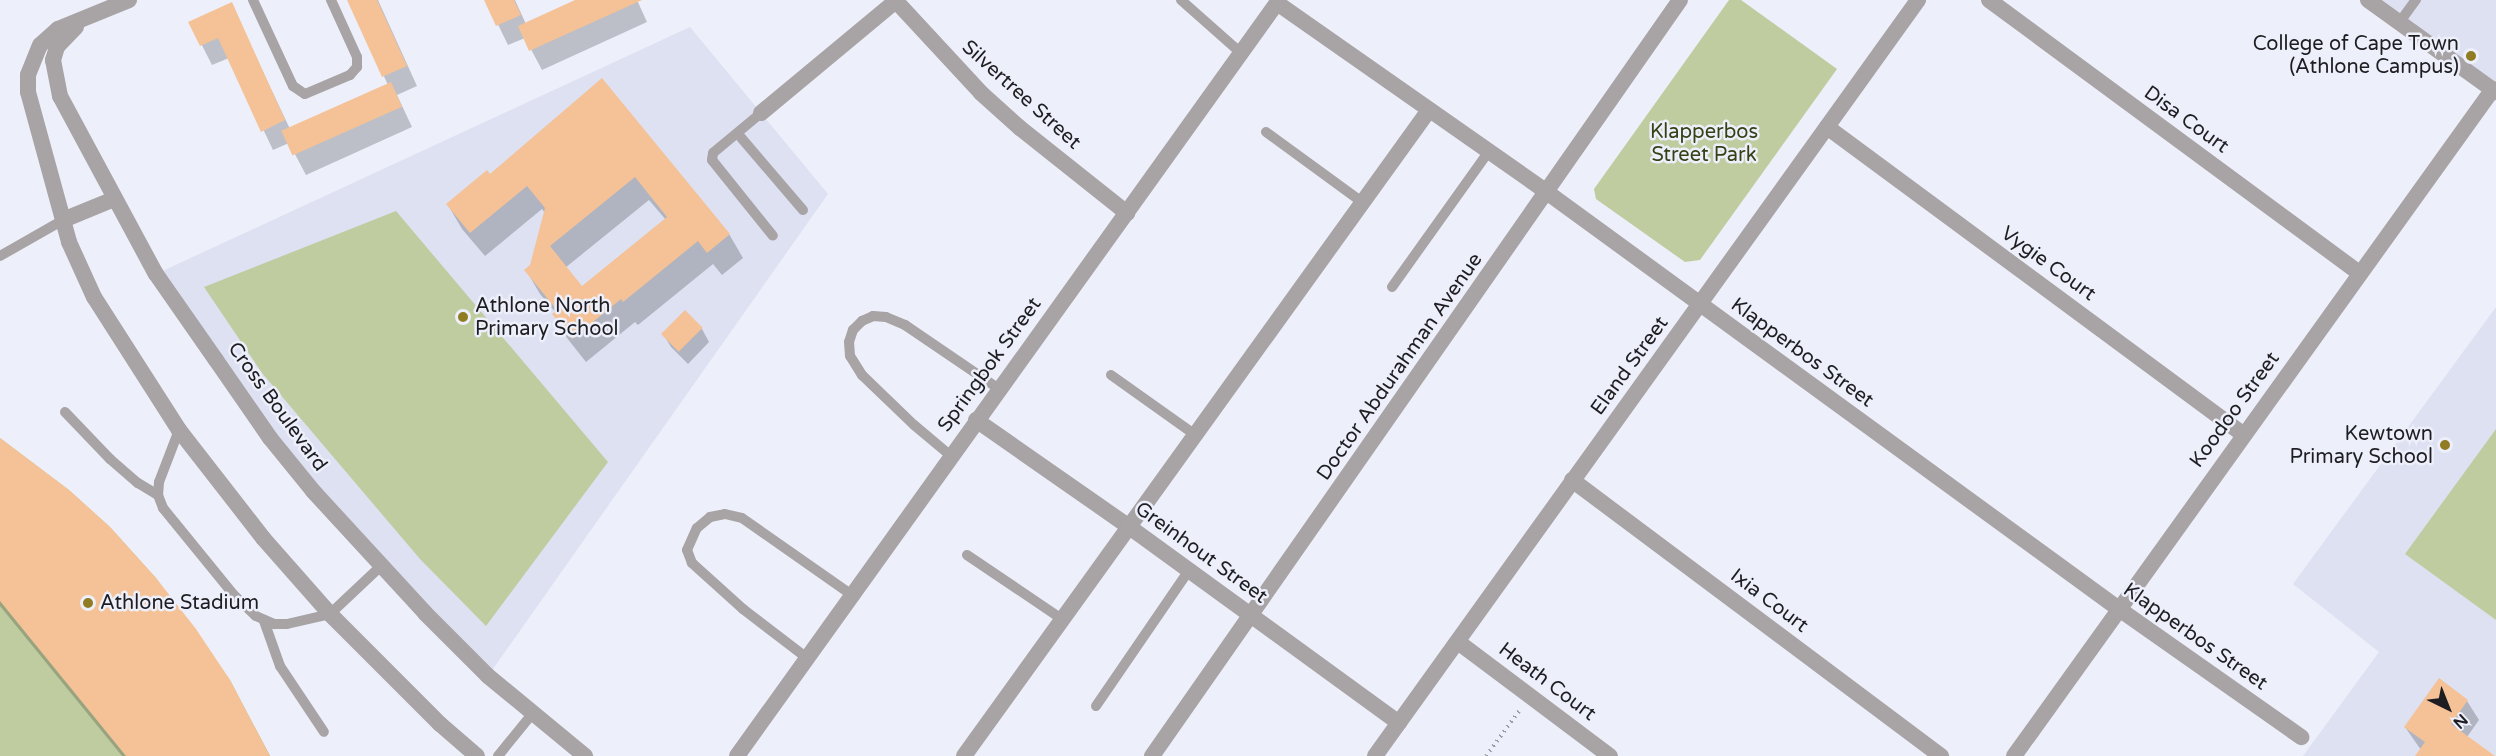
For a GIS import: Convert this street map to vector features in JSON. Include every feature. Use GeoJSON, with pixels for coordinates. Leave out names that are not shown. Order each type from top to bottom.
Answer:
{"type":"FeatureCollection","features":[{"type":"Feature","properties":{"kind":"street","name":"Cross Boulevard"},"geometry":{"type":"LineString","coordinates":[[129,0],[58,29],[48,37],[32,59],[28,75],[28,92],[69,242],[94,297],[179,430],[263,538],[330,614],[440,724],[477,756]]}},
{"type":"Feature","properties":{"kind":"street","name":"Doctor Abdurahman Avenue"},"geometry":{"type":"LineString","coordinates":[[1152,756],[1548,193],[1680,0]]}},
{"type":"Feature","properties":{"kind":"street","name":"Eland Street"},"geometry":{"type":"LineString","coordinates":[[1375,756],[1918,0]]}},
{"type":"Feature","properties":{"kind":"street","name":"Disa Court"},"geometry":{"type":"LineString","coordinates":[[1989,0],[2359,273]]}},
{"type":"Feature","properties":{"kind":"street"},"geometry":{"type":"LineString","coordinates":[[2368,0],[2494,90]]}},
{"type":"Feature","properties":{"kind":"street"},"geometry":{"type":"LineString","coordinates":[[761,113],[895,1]]}},
{"type":"Feature","properties":{"kind":"street","name":"Silvertree Street"},"geometry":{"type":"LineString","coordinates":[[895,1],[941,52],[1005,114],[1126,213]]}},
{"type":"Feature","properties":{"kind":"street","name":"Springbok Street"},"geometry":{"type":"LineString","coordinates":[[737,756],[1278,1]]}},
{"type":"Feature","properties":{"kind":"street","name":"Klapperbos Street"},"geometry":{"type":"LineString","coordinates":[[1278,1],[1548,193],[2119,609],[2301,737]]}},
{"type":"Feature","properties":{"kind":"street","name":"Cross Boulevard"},"geometry":{"type":"LineString","coordinates":[[84,20],[65,36],[57,47],[53,60],[55,80],[79,135],[156,274],[270,438],[313,491],[381,566],[488,676],[585,756]]}},
{"type":"Feature","properties":{"kind":"street","name":"Koodoo Street"},"geometry":{"type":"LineString","coordinates":[[2014,756],[2359,273],[2494,90]]}},
{"type":"Feature","properties":{"kind":"street"},"geometry":{"type":"LineString","coordinates":[[964,756],[1429,110]]}},
{"type":"Feature","properties":{"kind":"street","name":"Vygie Court"},"geometry":{"type":"LineString","coordinates":[[1827,127],[2244,435]]}},
{"type":"Feature","properties":{"kind":"street"},"geometry":{"type":"LineString","coordinates":[[63,220],[114,199]]}},
{"type":"Feature","properties":{"kind":"street","name":"Greinhout Street"},"geometry":{"type":"LineString","coordinates":[[976,420],[1128,526],[1399,723]]}},
{"type":"Feature","properties":{"kind":"street","name":"Ixia Court"},"geometry":{"type":"LineString","coordinates":[[1572,480],[1941,756]]}},
{"type":"Feature","properties":{"kind":"street","name":"Heath Court"},"geometry":{"type":"LineString","coordinates":[[1458,642],[1610,756]]}},
{"type":"Feature","properties":{"kind":"lane"},"geometry":{"type":"LineString","coordinates":[[253,0],[292,86],[305,94],[350,75],[357,67],[357,57],[331,0]]}},
{"type":"Feature","properties":{"kind":"lane"},"geometry":{"type":"LineString","coordinates":[[1181,0],[1241,53]]}},
{"type":"Feature","properties":{"kind":"lane"},"geometry":{"type":"LineString","coordinates":[[2399,23],[2416,0]]}},
{"type":"Feature","properties":{"kind":"lane"},"geometry":{"type":"LineString","coordinates":[[761,113],[713,153],[712,160],[773,236]]}},
{"type":"Feature","properties":{"kind":"lane"},"geometry":{"type":"LineString","coordinates":[[1266,132],[1362,202]]}},
{"type":"Feature","properties":{"kind":"lane"},"geometry":{"type":"LineString","coordinates":[[738,134],[803,210]]}},
{"type":"Feature","properties":{"kind":"lane"},"geometry":{"type":"LineString","coordinates":[[1392,287],[1489,152]]}},
{"type":"Feature","properties":{"kind":"lane"},"geometry":{"type":"LineString","coordinates":[[0,256],[63,220]]}},
{"type":"Feature","properties":{"kind":"lane"},"geometry":{"type":"LineString","coordinates":[[951,456],[914,425],[862,375],[850,356],[849,342],[853,330],[862,321],[873,316],[886,317],[905,325],[999,389]]}},
{"type":"Feature","properties":{"kind":"lane"},"geometry":{"type":"LineString","coordinates":[[1111,375],[1194,434]]}},
{"type":"Feature","properties":{"kind":"lane"},"geometry":{"type":"LineString","coordinates":[[65,412],[110,459],[138,483],[158,495]]}},
{"type":"Feature","properties":{"kind":"lane"},"geometry":{"type":"LineString","coordinates":[[179,430],[164,464],[158,495],[163,508],[234,595],[264,621],[280,666],[324,732]]}},
{"type":"Feature","properties":{"kind":"lane"},"geometry":{"type":"LineString","coordinates":[[807,658],[743,609],[692,563],[687,550],[698,528],[710,517],[724,513],[742,518],[852,594]]}},
{"type":"Feature","properties":{"kind":"lane"},"geometry":{"type":"LineString","coordinates":[[967,555],[1062,619]]}},
{"type":"Feature","properties":{"kind":"lane"},"geometry":{"type":"LineString","coordinates":[[264,621],[287,624],[330,614],[381,566]]}},
{"type":"Feature","properties":{"kind":"lane"},"geometry":{"type":"LineString","coordinates":[[1096,706],[1189,570]]}},
{"type":"Feature","properties":{"kind":"lane"},"geometry":{"type":"LineString","coordinates":[[498,756],[532,714]]}},
{"type":"Feature","properties":{"kind":"path"},"geometry":{"type":"LineString","coordinates":[[1486,756],[1530,696]]}},
{"type":"Feature","properties":{"kind":"shaded area","name":"College of Cape Town (Athlone Campus)"},"geometry":{"type":"Polygon","coordinates":[[[2368,0],[2496,0],[2496,92],[2368,0]]]}},
{"type":"Feature","properties":{"kind":"shaded area","name":"Athlone North Primary School"},"geometry":{"type":"Polygon","coordinates":[[[690,27],[828,194],[488,676],[313,491],[156,274],[690,27]]]}},
{"type":"Feature","properties":{"kind":"shaded area","name":"Kewtown Primary School"},"geometry":{"type":"Polygon","coordinates":[[[2496,307],[2496,756],[2303,756],[2379,652],[2293,584],[2496,307]]]}},
{"type":"Feature","properties":{"kind":"green space","name":"Klapperbos Street Park"},"geometry":{"type":"Polygon","coordinates":[[[1729,0],[1741,0],[1837,69],[1700,260],[1685,262],[1596,199],[1594,189],[1729,0]]]}},
{"type":"Feature","properties":{"kind":"green space"},"geometry":{"type":"Polygon","coordinates":[[[396,211],[608,462],[486,626],[420,559],[262,373],[204,287],[396,211]]]}},
{"type":"Feature","properties":{"kind":"green space"},"geometry":{"type":"Polygon","coordinates":[[[2496,429],[2496,620],[2405,554],[2496,429]]]}},
{"type":"Feature","properties":{"kind":"green space","name":"Athlone Stadium"},"geometry":{"type":"Polygon","coordinates":[[[0,438],[69,490],[110,527],[156,578],[230,680],[270,756],[0,756],[0,438]]]}},
{"type":"Feature","properties":{"kind":"building"},"geometry":{"type":"Polygon","coordinates":[[[347,0],[377,0],[407,66],[382,77],[347,0]]]}},
{"type":"Feature","properties":{"kind":"building"},"geometry":{"type":"Polygon","coordinates":[[[484,0],[514,0],[521,15],[496,26],[484,0]]]}},
{"type":"Feature","properties":{"kind":"building"},"geometry":{"type":"Polygon","coordinates":[[[575,0],[642,0],[529,51],[518,26],[575,0]]]}},
{"type":"Feature","properties":{"kind":"building"},"geometry":{"type":"Polygon","coordinates":[[[232,2],[285,120],[261,132],[218,38],[200,46],[188,22],[232,2]]]}},
{"type":"Feature","properties":{"kind":"building"},"geometry":{"type":"Polygon","coordinates":[[[602,78],[730,234],[707,253],[698,241],[623,302],[621,299],[572,339],[552,314],[557,310],[524,270],[530,265],[545,208],[527,186],[470,233],[446,204],[487,170],[490,174],[602,78]],[[635,177],[550,246],[582,286],[667,217],[635,177]]]}},
{"type":"Feature","properties":{"kind":"building"},"geometry":{"type":"Polygon","coordinates":[[[391,82],[402,107],[292,155],[281,131],[391,82]]]}},
{"type":"Feature","properties":{"kind":"building"},"geometry":{"type":"Polygon","coordinates":[[[685,310],[703,328],[679,352],[661,334],[685,310]]]}},
{"type":"Feature","properties":{"kind":"building","name":"Athlone Stadium"},"geometry":{"type":"Polygon","coordinates":[[[0,438],[69,490],[110,527],[156,578],[196,629],[230,680],[270,756],[126,756],[0,601],[0,438]]]}},
{"type":"Feature","properties":{"kind":"building"},"geometry":{"type":"Polygon","coordinates":[[[2439,678],[2468,700],[2451,724],[2495,756],[2415,756],[2425,742],[2404,727],[2439,678]]]}},
{"type":"Feature","properties":{"kind":"place","name":"College of Cape Town (Athlone Campus)"},"geometry":{"type":"Point","coordinates":[2471,56]}},
{"type":"Feature","properties":{"kind":"place","name":"Athlone North Primary School"},"geometry":{"type":"Point","coordinates":[463,317]}},
{"type":"Feature","properties":{"kind":"place","name":"Kewtown Primary School"},"geometry":{"type":"Point","coordinates":[2445,445]}},
{"type":"Feature","properties":{"kind":"place","name":"Athlone Stadium"},"geometry":{"type":"Point","coordinates":[88,603]}}]}
